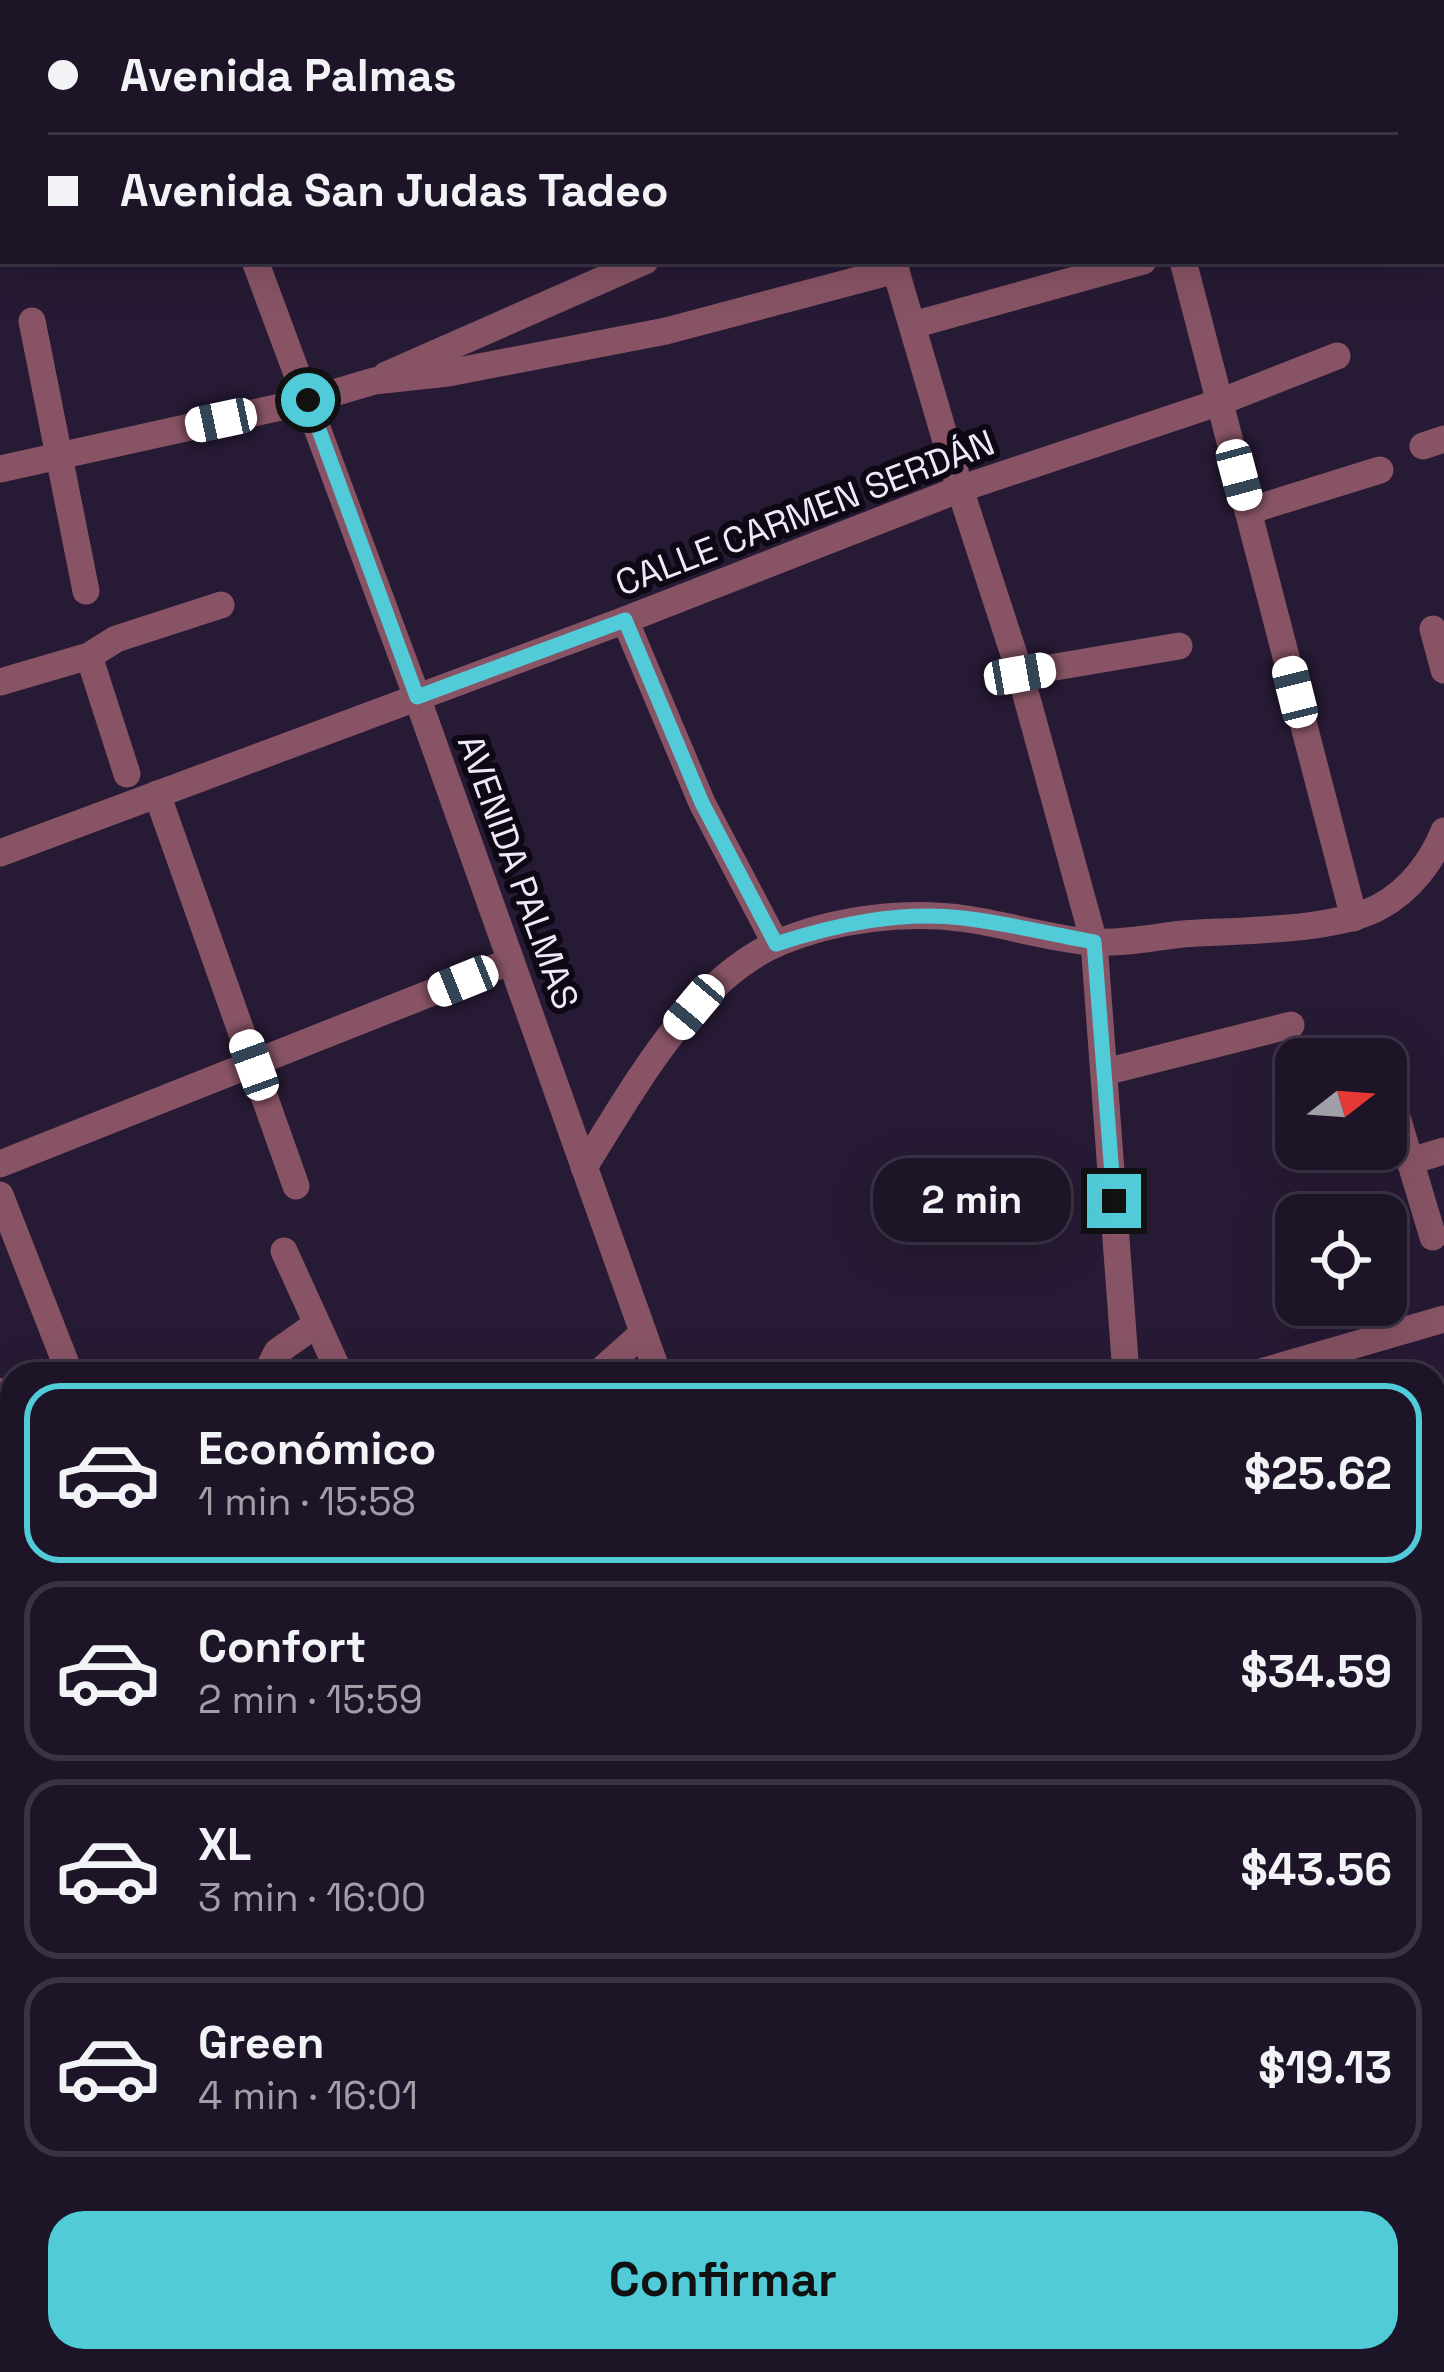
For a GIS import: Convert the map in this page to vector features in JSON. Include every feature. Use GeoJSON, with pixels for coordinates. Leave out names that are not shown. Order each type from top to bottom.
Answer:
{"type":"FeatureCollection","features":[{"type":"Feature","properties":{"kind":"street","name":"AVENIDA PALMAS"},"geometry":{"type":"LineString","coordinates":[[256,264],[417,697],[654,1362]]}},
{"type":"Feature","properties":{"kind":"street"},"geometry":{"type":"LineString","coordinates":[[374,381],[638,264]]}},
{"type":"Feature","properties":{"kind":"street"},"geometry":{"type":"LineString","coordinates":[[913,325],[1132,264]]}},
{"type":"Feature","properties":{"kind":"street"},"geometry":{"type":"LineString","coordinates":[[1184,264],[1354,918]]}},
{"type":"Feature","properties":{"kind":"street"},"geometry":{"type":"LineString","coordinates":[[0,469],[374,381],[448,373],[666,331],[895,266],[1020,674],[1094,942],[1125,1362]]}},
{"type":"Feature","properties":{"kind":"street"},"geometry":{"type":"LineString","coordinates":[[32,321],[86,591]]}},
{"type":"Feature","properties":{"kind":"street","name":"CALLE CARMEN SERDÁN"},"geometry":{"type":"LineString","coordinates":[[0,853],[960,490],[1220,402],[1336,356]]}},
{"type":"Feature","properties":{"kind":"street"},"geometry":{"type":"LineString","coordinates":[[1249,511],[1380,470]]}},
{"type":"Feature","properties":{"kind":"street"},"geometry":{"type":"LineString","coordinates":[[0,682],[89,656],[116,639],[221,604]]}},
{"type":"Feature","properties":{"kind":"street"},"geometry":{"type":"LineString","coordinates":[[625,620],[702,803],[776,944]]}},
{"type":"Feature","properties":{"kind":"street"},"geometry":{"type":"LineString","coordinates":[[1433,629],[1444,670]]}},
{"type":"Feature","properties":{"kind":"street"},"geometry":{"type":"LineString","coordinates":[[1020,674],[1179,646]]}},
{"type":"Feature","properties":{"kind":"street"},"geometry":{"type":"LineString","coordinates":[[89,656],[127,774]]}},
{"type":"Feature","properties":{"kind":"street"},"geometry":{"type":"LineString","coordinates":[[157,794],[296,1186]]}},
{"type":"Feature","properties":{"kind":"street"},"geometry":{"type":"LineString","coordinates":[[584,1167],[656,1053],[694,1007],[776,944],[872,919],[926,916],[1094,942],[1354,918],[1382,906],[1417,876],[1444,831]]}},
{"type":"Feature","properties":{"kind":"street"},"geometry":{"type":"LineString","coordinates":[[0,1164],[512,961]]}},
{"type":"Feature","properties":{"kind":"street"},"geometry":{"type":"LineString","coordinates":[[1105,1072],[1292,1025]]}},
{"type":"Feature","properties":{"kind":"street"},"geometry":{"type":"LineString","coordinates":[[1407,1148],[1432,1238]]}},
{"type":"Feature","properties":{"kind":"street"},"geometry":{"type":"LineString","coordinates":[[1411,1161],[1444,1151]]}},
{"type":"Feature","properties":{"kind":"street"},"geometry":{"type":"LineString","coordinates":[[0,1196],[65,1362]]}},
{"type":"Feature","properties":{"kind":"street"},"geometry":{"type":"LineString","coordinates":[[284,1251],[334,1362]]}},
{"type":"Feature","properties":{"kind":"street"},"geometry":{"type":"LineString","coordinates":[[1295,1362],[1444,1319]]}},
{"type":"Feature","properties":{"kind":"street"},"geometry":{"type":"LineString","coordinates":[[273,1362],[278,1352],[315,1325]]}},
{"type":"Feature","properties":{"kind":"street"},"geometry":{"type":"LineString","coordinates":[[611,1362],[643,1334]]}},
{"type":"Feature","properties":{"kind":"route"},"geometry":{"type":"LineString","coordinates":[[308,400],[417,697],[625,620],[702,803],[776,944],[872,919],[926,916],[1094,942],[1114,1201]]}}]}
